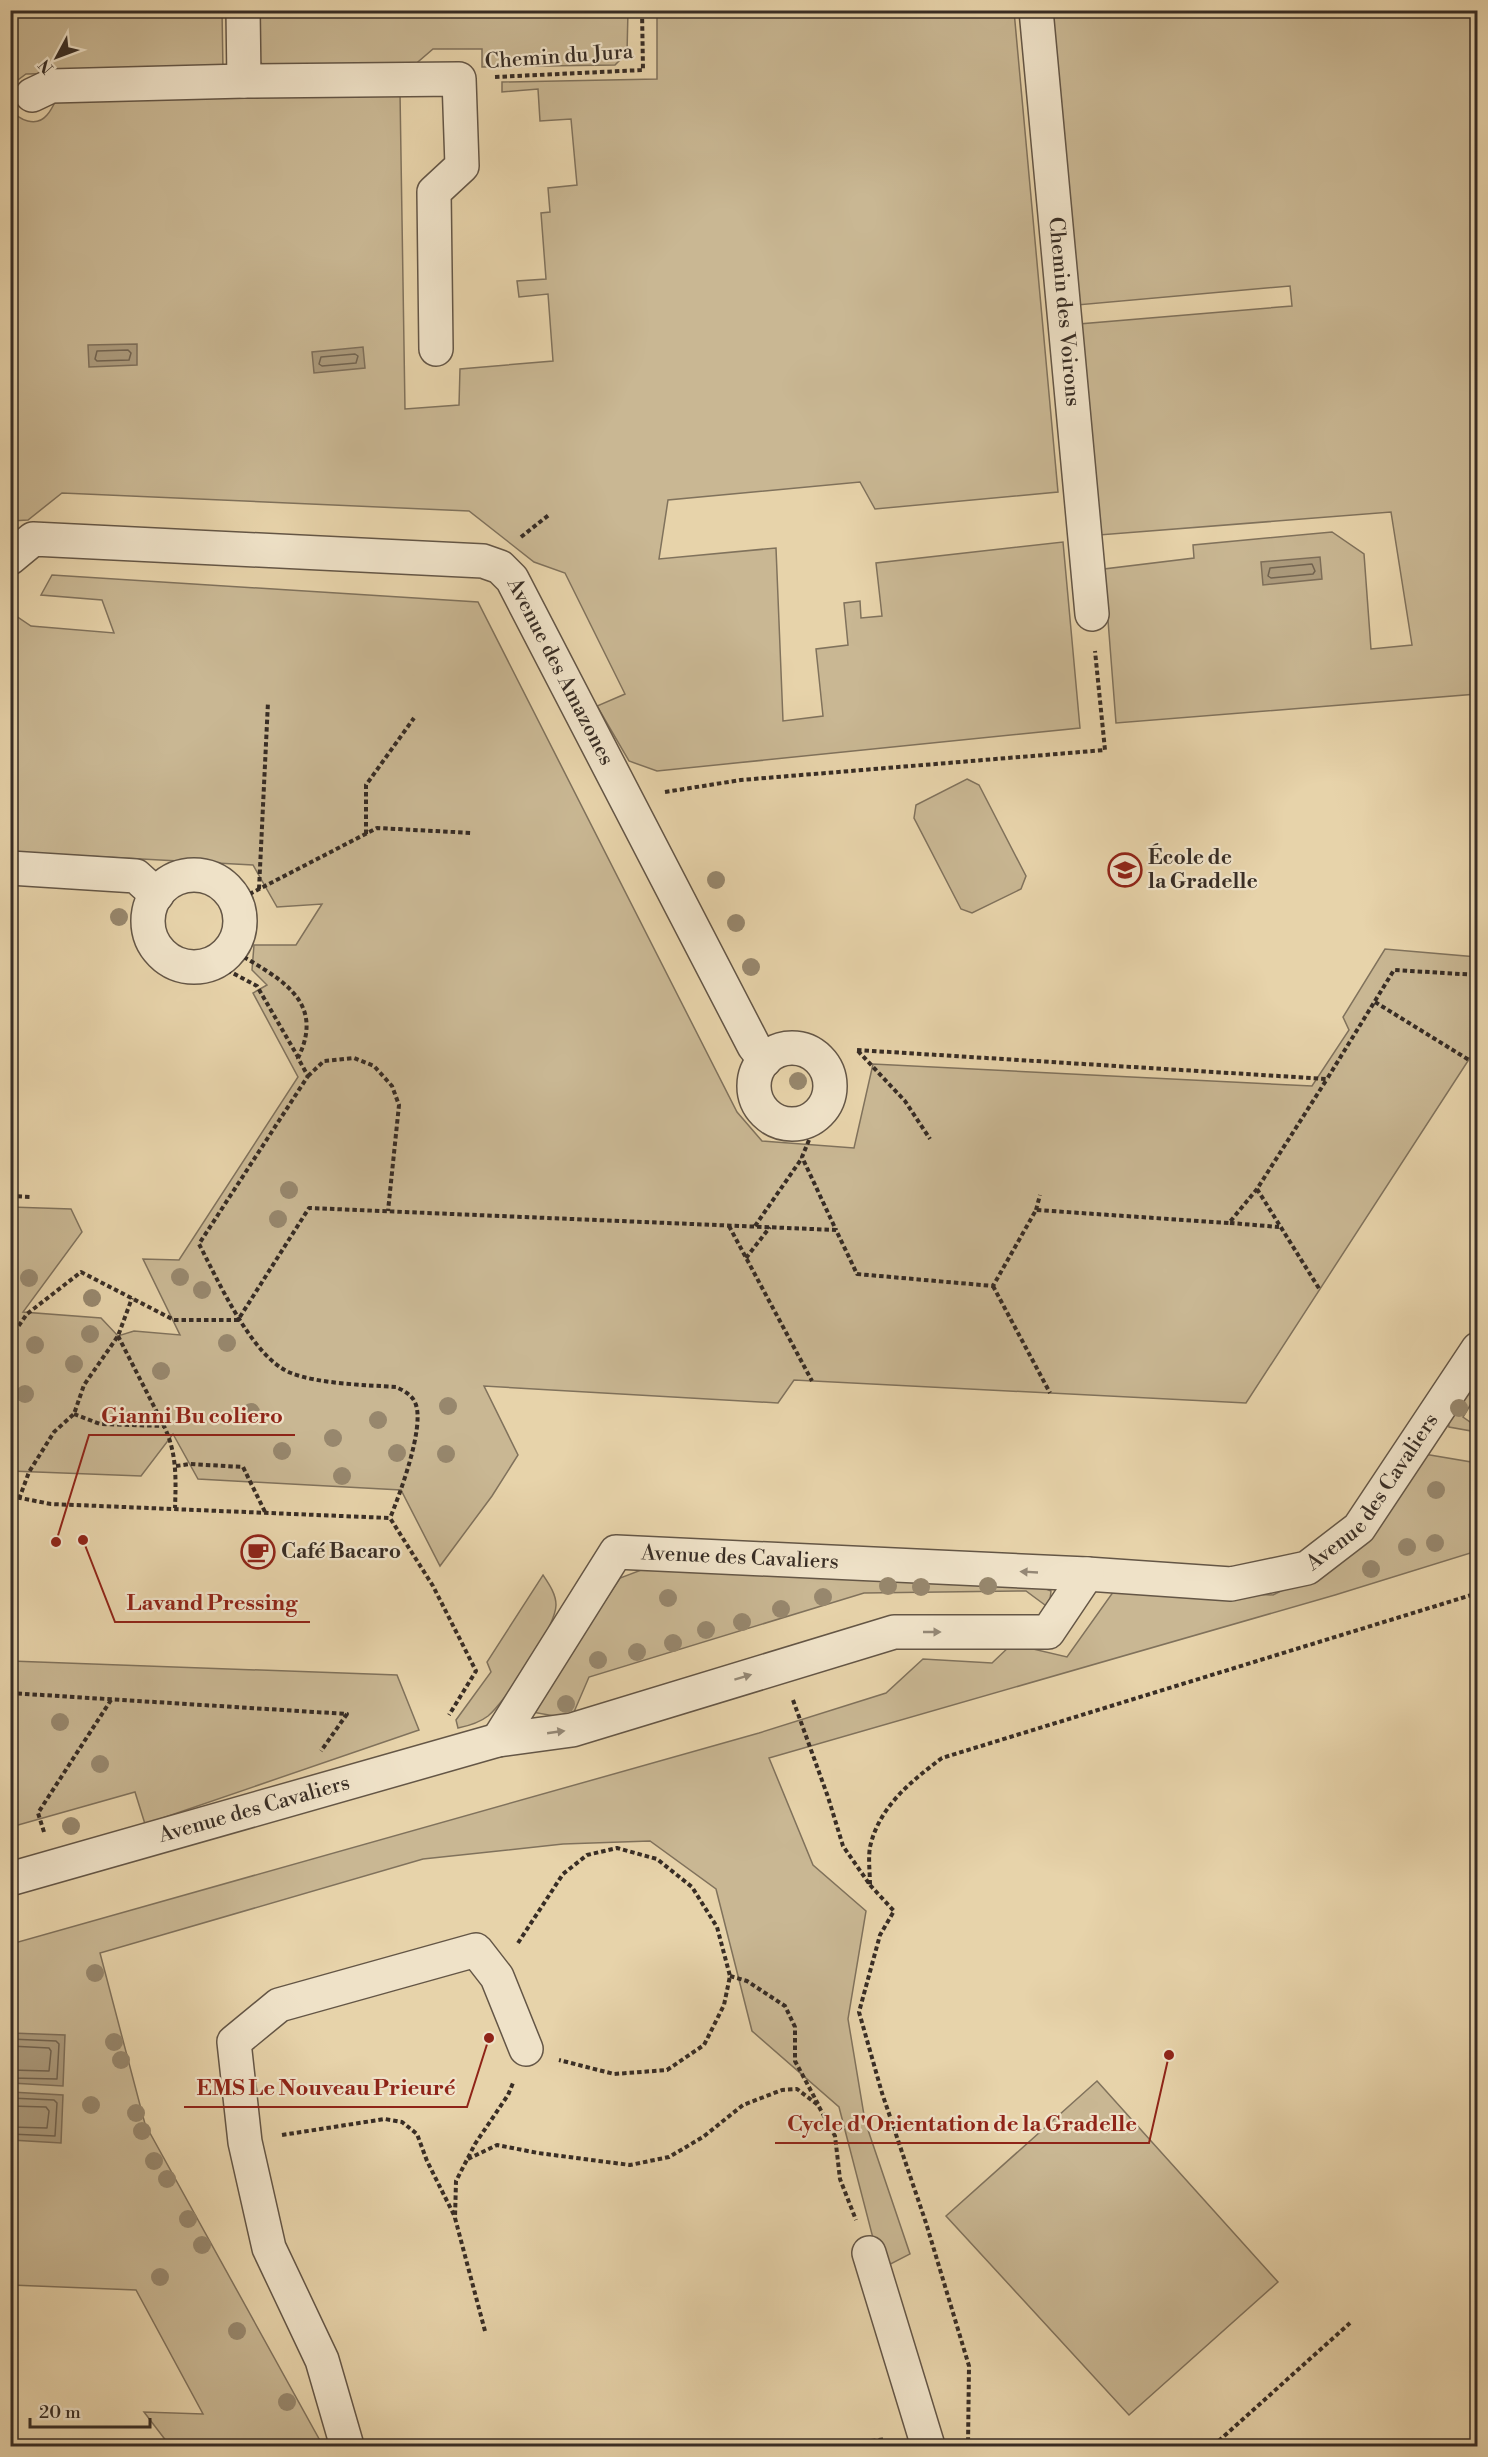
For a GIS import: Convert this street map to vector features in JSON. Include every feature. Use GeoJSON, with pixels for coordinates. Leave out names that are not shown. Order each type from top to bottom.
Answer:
{"type":"FeatureCollection","features":[{"type":"Feature","properties":{"kind":"street"},"geometry":{"type":"LineString","coordinates":[[243,10],[244,81]]}},
{"type":"Feature","properties":{"kind":"street","name":"Chemin des Voirons"},"geometry":{"type":"LineString","coordinates":[[1036,10],[1092,614]]}},
{"type":"Feature","properties":{"kind":"street"},"geometry":{"type":"LineString","coordinates":[[32,95],[51,86],[459,79],[462,166],[434,192],[436,349]]}},
{"type":"Feature","properties":{"kind":"street","name":"Avenue des Amazones"},"geometry":{"type":"LineString","coordinates":[[10,558],[33,539],[483,561],[500,567],[512,579],[753,1046],[765,1060]]}},
{"type":"Feature","properties":{"kind":"street"},"geometry":{"type":"LineString","coordinates":[[10,868],[135,876],[157,895]]}},
{"type":"Feature","properties":{"kind":"street"},"geometry":{"type":"LineString","coordinates":[[195,876],[216,881],[227,890],[247,896],[240,926],[223,956],[200,967],[186,966],[172,962],[160,953],[153,941],[148,927],[149,912],[157,895],[174,879],[195,876]]}},
{"type":"Feature","properties":{"kind":"street","name":"Avenue des Cavaliers"},"geometry":{"type":"LineString","coordinates":[[498,1740],[616,1552],[1087,1574],[1231,1584],[1307,1568],[1359,1528],[1478,1349]]}},
{"type":"Feature","properties":{"kind":"street","name":"Avenue des Cavaliers"},"geometry":{"type":"LineString","coordinates":[[10,1879],[498,1740],[572,1730],[894,1632],[1048,1632],[1087,1574]]}},
{"type":"Feature","properties":{"kind":"street"},"geometry":{"type":"LineString","coordinates":[[347,2446],[322,2360],[269,2248],[245,2142],[234,2042],[279,2005],[476,1950],[497,1977],[526,2049]]}},
{"type":"Feature","properties":{"kind":"street"},"geometry":{"type":"LineString","coordinates":[[869,2253],[928,2446]]}},
{"type":"Feature","properties":{"kind":"path","name":"Chemin du Jura"},"geometry":{"type":"LineString","coordinates":[[459,79],[643,70],[642,10]]}},
{"type":"Feature","properties":{"kind":"path"},"geometry":{"type":"LineString","coordinates":[[625,799],[741,780],[1105,750],[1092,614]]}},
{"type":"Feature","properties":{"kind":"path"},"geometry":{"type":"LineString","coordinates":[[247,896],[267,702]]}},
{"type":"Feature","properties":{"kind":"path"},"geometry":{"type":"LineString","coordinates":[[366,834],[366,785],[414,718]]}},
{"type":"Feature","properties":{"kind":"path"},"geometry":{"type":"LineString","coordinates":[[247,896],[377,828],[472,833]]}},
{"type":"Feature","properties":{"kind":"path"},"geometry":{"type":"LineString","coordinates":[[223,956],[292,989],[306,1010],[304,1046],[298,1058]]}},
{"type":"Feature","properties":{"kind":"path"},"geometry":{"type":"LineString","coordinates":[[223,956],[257,986],[308,1076]]}},
{"type":"Feature","properties":{"kind":"path"},"geometry":{"type":"LineString","coordinates":[[1229,1223],[1257,1189],[1394,970],[1478,975]]}},
{"type":"Feature","properties":{"kind":"path"},"geometry":{"type":"LineString","coordinates":[[1375,1002],[1469,1060]]}},
{"type":"Feature","properties":{"kind":"path"},"geometry":{"type":"LineString","coordinates":[[930,1139],[905,1101],[857,1050],[1327,1078]]}},
{"type":"Feature","properties":{"kind":"path"},"geometry":{"type":"LineString","coordinates":[[388,1211],[399,1105],[392,1086],[374,1066],[354,1058],[324,1061],[308,1076],[199,1244],[238,1320],[277,1364],[290,1373],[327,1380],[396,1387],[408,1393],[416,1404],[418,1420],[406,1479],[390,1518]]}},
{"type":"Feature","properties":{"kind":"path"},"geometry":{"type":"LineString","coordinates":[[755,1226],[802,1157],[809,1140]]}},
{"type":"Feature","properties":{"kind":"path"},"geometry":{"type":"LineString","coordinates":[[802,1157],[857,1274],[993,1286]]}},
{"type":"Feature","properties":{"kind":"path"},"geometry":{"type":"LineString","coordinates":[[1257,1189],[1320,1290]]}},
{"type":"Feature","properties":{"kind":"path"},"geometry":{"type":"LineString","coordinates":[[993,1286],[1036,1210],[1040,1195]]}},
{"type":"Feature","properties":{"kind":"path"},"geometry":{"type":"LineString","coordinates":[[10,1196],[32,1197]]}},
{"type":"Feature","properties":{"kind":"path"},"geometry":{"type":"LineString","coordinates":[[238,1320],[309,1208],[836,1230]]}},
{"type":"Feature","properties":{"kind":"path"},"geometry":{"type":"LineString","coordinates":[[1036,1210],[1280,1227]]}},
{"type":"Feature","properties":{"kind":"path"},"geometry":{"type":"LineString","coordinates":[[728,1226],[812,1381]]}},
{"type":"Feature","properties":{"kind":"path"},"geometry":{"type":"LineString","coordinates":[[746,1258],[770,1227]]}},
{"type":"Feature","properties":{"kind":"path"},"geometry":{"type":"LineString","coordinates":[[10,1338],[27,1314],[81,1272],[174,1320],[238,1320]]}},
{"type":"Feature","properties":{"kind":"path"},"geometry":{"type":"LineString","coordinates":[[993,1286],[1050,1393]]}},
{"type":"Feature","properties":{"kind":"path"},"geometry":{"type":"LineString","coordinates":[[19,1499],[29,1472],[54,1432],[74,1414],[84,1385],[118,1336],[132,1298]]}},
{"type":"Feature","properties":{"kind":"path"},"geometry":{"type":"LineString","coordinates":[[118,1336],[164,1426],[176,1466],[175,1508]]}},
{"type":"Feature","properties":{"kind":"path"},"geometry":{"type":"LineString","coordinates":[[74,1414],[100,1424],[164,1426]]}},
{"type":"Feature","properties":{"kind":"path"},"geometry":{"type":"LineString","coordinates":[[176,1466],[190,1464],[243,1467],[265,1512]]}},
{"type":"Feature","properties":{"kind":"path"},"geometry":{"type":"LineString","coordinates":[[10,1496],[51,1504],[390,1518]]}},
{"type":"Feature","properties":{"kind":"path"},"geometry":{"type":"LineString","coordinates":[[390,1518],[433,1586],[476,1671]]}},
{"type":"Feature","properties":{"kind":"path"},"geometry":{"type":"LineString","coordinates":[[870,1885],[870,1848],[885,1810],[912,1780],[942,1758],[1478,1593]]}},
{"type":"Feature","properties":{"kind":"path"},"geometry":{"type":"LineString","coordinates":[[10,1693],[346,1714],[321,1753]]}},
{"type":"Feature","properties":{"kind":"path"},"geometry":{"type":"LineString","coordinates":[[53,1867],[38,1813],[111,1699]]}},
{"type":"Feature","properties":{"kind":"path"},"geometry":{"type":"LineString","coordinates":[[798,1715],[843,1846],[870,1885],[894,1911],[880,1935],[859,2012],[882,2093],[926,2223],[969,2366],[968,2446]]}},
{"type":"Feature","properties":{"kind":"path"},"geometry":{"type":"LineString","coordinates":[[455,2218],[456,2181],[495,2111],[508,2095],[526,2049],[614,2074],[667,2070],[704,2045],[724,2005],[730,1976],[717,1927],[692,1887],[657,1859],[617,1848],[587,1855],[563,1874],[497,1977]]}},
{"type":"Feature","properties":{"kind":"path"},"geometry":{"type":"LineString","coordinates":[[730,1976],[747,1981],[785,2006],[795,2026],[795,2061],[835,2136],[840,2179],[869,2253]]}},
{"type":"Feature","properties":{"kind":"path"},"geometry":{"type":"LineString","coordinates":[[467,2159],[497,2145],[538,2153],[630,2165],[669,2157],[703,2137],[743,2105],[782,2090],[797,2089],[819,2105]]}},
{"type":"Feature","properties":{"kind":"path"},"geometry":{"type":"LineString","coordinates":[[245,2142],[385,2119],[402,2122],[417,2134],[427,2161],[455,2218],[485,2331]]}},
{"type":"Feature","properties":{"kind":"path"},"geometry":{"type":"LineString","coordinates":[[1213,2446],[1350,2323]]}},
{"type":"Feature","properties":{"kind":"path"},"geometry":{"type":"LineString","coordinates":[[834,2446],[887,2439],[896,2441]]}},
{"type":"Feature","properties":{"kind":"shaded area"},"geometry":{"type":"Polygon","coordinates":[[[11,11],[222,11],[223,70],[26,74],[11,85],[11,11]]]}},
{"type":"Feature","properties":{"kind":"shaded area"},"geometry":{"type":"Polygon","coordinates":[[[258,11],[628,11],[627,53],[615,65],[482,67],[482,49],[433,49],[412,67],[269,70],[259,61],[258,11]]]}},
{"type":"Feature","properties":{"kind":"shaded area"},"geometry":{"type":"Polygon","coordinates":[[[657,11],[1014,11],[1058,492],[875,509],[860,482],[668,500],[659,559],[776,548],[783,721],[823,716],[816,649],[848,645],[844,603],[860,601],[861,618],[882,616],[876,563],[1063,542],[1080,728],[657,771],[629,761],[597,706],[625,694],[565,573],[534,562],[469,511],[62,493],[28,520],[11,521],[10,109],[23,119],[33,122],[47,115],[57,98],[400,93],[405,409],[459,405],[460,369],[553,361],[548,294],[519,297],[517,281],[546,279],[541,213],[550,212],[548,188],[577,185],[571,119],[540,121],[538,89],[502,92],[502,82],[657,79],[657,11]]]}},
{"type":"Feature","properties":{"kind":"shaded area"},"geometry":{"type":"Polygon","coordinates":[[[1051,11],[1477,11],[1477,694],[1116,723],[1104,569],[1194,558],[1193,545],[1332,532],[1364,554],[1371,649],[1412,645],[1391,512],[1099,535],[1079,324],[1292,306],[1290,286],[1077,305],[1051,11]]]}},
{"type":"Feature","properties":{"kind":"shaded area"},"geometry":{"type":"Polygon","coordinates":[[[52,575],[478,602],[737,1112],[762,1141],[854,1148],[873,1064],[1312,1086],[1349,1030],[1343,1017],[1385,949],[1477,957],[1477,1047],[1246,1403],[794,1380],[778,1403],[484,1386],[518,1455],[492,1496],[440,1566],[401,1490],[198,1479],[173,1434],[141,1476],[11,1471],[11,1207],[71,1209],[82,1232],[23,1312],[101,1318],[118,1336],[134,1331],[180,1335],[143,1259],[179,1260],[298,1077],[253,993],[267,985],[252,970],[254,945],[296,945],[322,904],[277,907],[253,865],[11,852],[10,612],[31,626],[114,633],[102,600],[41,595],[52,575]]]}},
{"type":"Feature","properties":{"kind":"shaded area"},"geometry":{"type":"Polygon","coordinates":[[[967,779],[979,785],[1026,876],[1021,889],[972,913],[961,909],[914,818],[916,805],[967,779]]]}},
{"type":"Feature","properties":{"kind":"shaded area"},"geometry":{"type":"Polygon","coordinates":[[[1477,1369],[1477,1394],[1463,1417],[1477,1427],[1477,1432],[1449,1427],[1447,1416],[1477,1369]]]}},
{"type":"Feature","properties":{"kind":"shaded area"},"geometry":{"type":"Polygon","coordinates":[[[1424,1454],[1477,1463],[1477,1551],[1335,1595],[769,1758],[813,1865],[866,1911],[848,2019],[865,2121],[910,2254],[881,2269],[839,2107],[752,2031],[716,1889],[650,1841],[563,1844],[423,1859],[100,1953],[145,2124],[323,2446],[170,2446],[144,2412],[203,2414],[136,2290],[11,2285],[11,1944],[759,1733],[886,1693],[923,1659],[992,1663],[1012,1644],[1067,1657],[1116,1588],[1273,1595],[1326,1569],[1424,1454]]]}},
{"type":"Feature","properties":{"kind":"shaded area"},"geometry":{"type":"Polygon","coordinates":[[[657,1564],[1032,1583],[1051,1591],[1049,1608],[1026,1591],[864,1593],[589,1677],[571,1719],[532,1712],[620,1578],[657,1564]]]}},
{"type":"Feature","properties":{"kind":"shaded area"},"geometry":{"type":"Polygon","coordinates":[[[543,1575],[550,1586],[556,1605],[554,1615],[539,1646],[496,1708],[481,1721],[458,1728],[456,1720],[491,1672],[487,1662],[543,1575]]]}},
{"type":"Feature","properties":{"kind":"shaded area"},"geometry":{"type":"Polygon","coordinates":[[[11,1661],[397,1675],[419,1730],[145,1824],[135,1792],[11,1827],[11,1661]]]}},
{"type":"Feature","properties":{"kind":"shaded area"},"geometry":{"type":"Polygon","coordinates":[[[1097,2081],[1278,2282],[1129,2415],[946,2216],[1097,2081]]]}},
{"type":"Feature","properties":{"kind":"water"},"geometry":{"type":"Polygon","coordinates":[[[137,344],[137,365],[89,367],[88,345],[137,344]]]}},
{"type":"Feature","properties":{"kind":"water"},"geometry":{"type":"Polygon","coordinates":[[[363,347],[365,368],[314,373],[312,352],[363,347]]]}},
{"type":"Feature","properties":{"kind":"water"},"geometry":{"type":"Polygon","coordinates":[[[1320,557],[1322,579],[1263,585],[1261,562],[1320,557]]]}},
{"type":"Feature","properties":{"kind":"water"},"geometry":{"type":"Polygon","coordinates":[[[11,2033],[65,2035],[63,2086],[11,2083],[11,2033]]]}},
{"type":"Feature","properties":{"kind":"water"},"geometry":{"type":"Polygon","coordinates":[[[11,2092],[63,2095],[61,2143],[11,2140],[11,2092]]]}},
{"type":"Feature","properties":{"kind":"place","name":"École de la Gradelle"},"geometry":{"type":"Point","coordinates":[1125,870]}},
{"type":"Feature","properties":{"kind":"place","name":"Lavand Pressing"},"geometry":{"type":"Point","coordinates":[83,1540]}},
{"type":"Feature","properties":{"kind":"place","name":"Gianni Bu coliero"},"geometry":{"type":"Point","coordinates":[56,1542]}},
{"type":"Feature","properties":{"kind":"place","name":"Café Bacaro"},"geometry":{"type":"Point","coordinates":[258,1552]}},
{"type":"Feature","properties":{"kind":"place","name":"EMS Le Nouveau Prieuré"},"geometry":{"type":"Point","coordinates":[489,2038]}},
{"type":"Feature","properties":{"kind":"place","name":"Cycle d'Orientation de la Gradelle"},"geometry":{"type":"Point","coordinates":[1169,2055]}}]}
